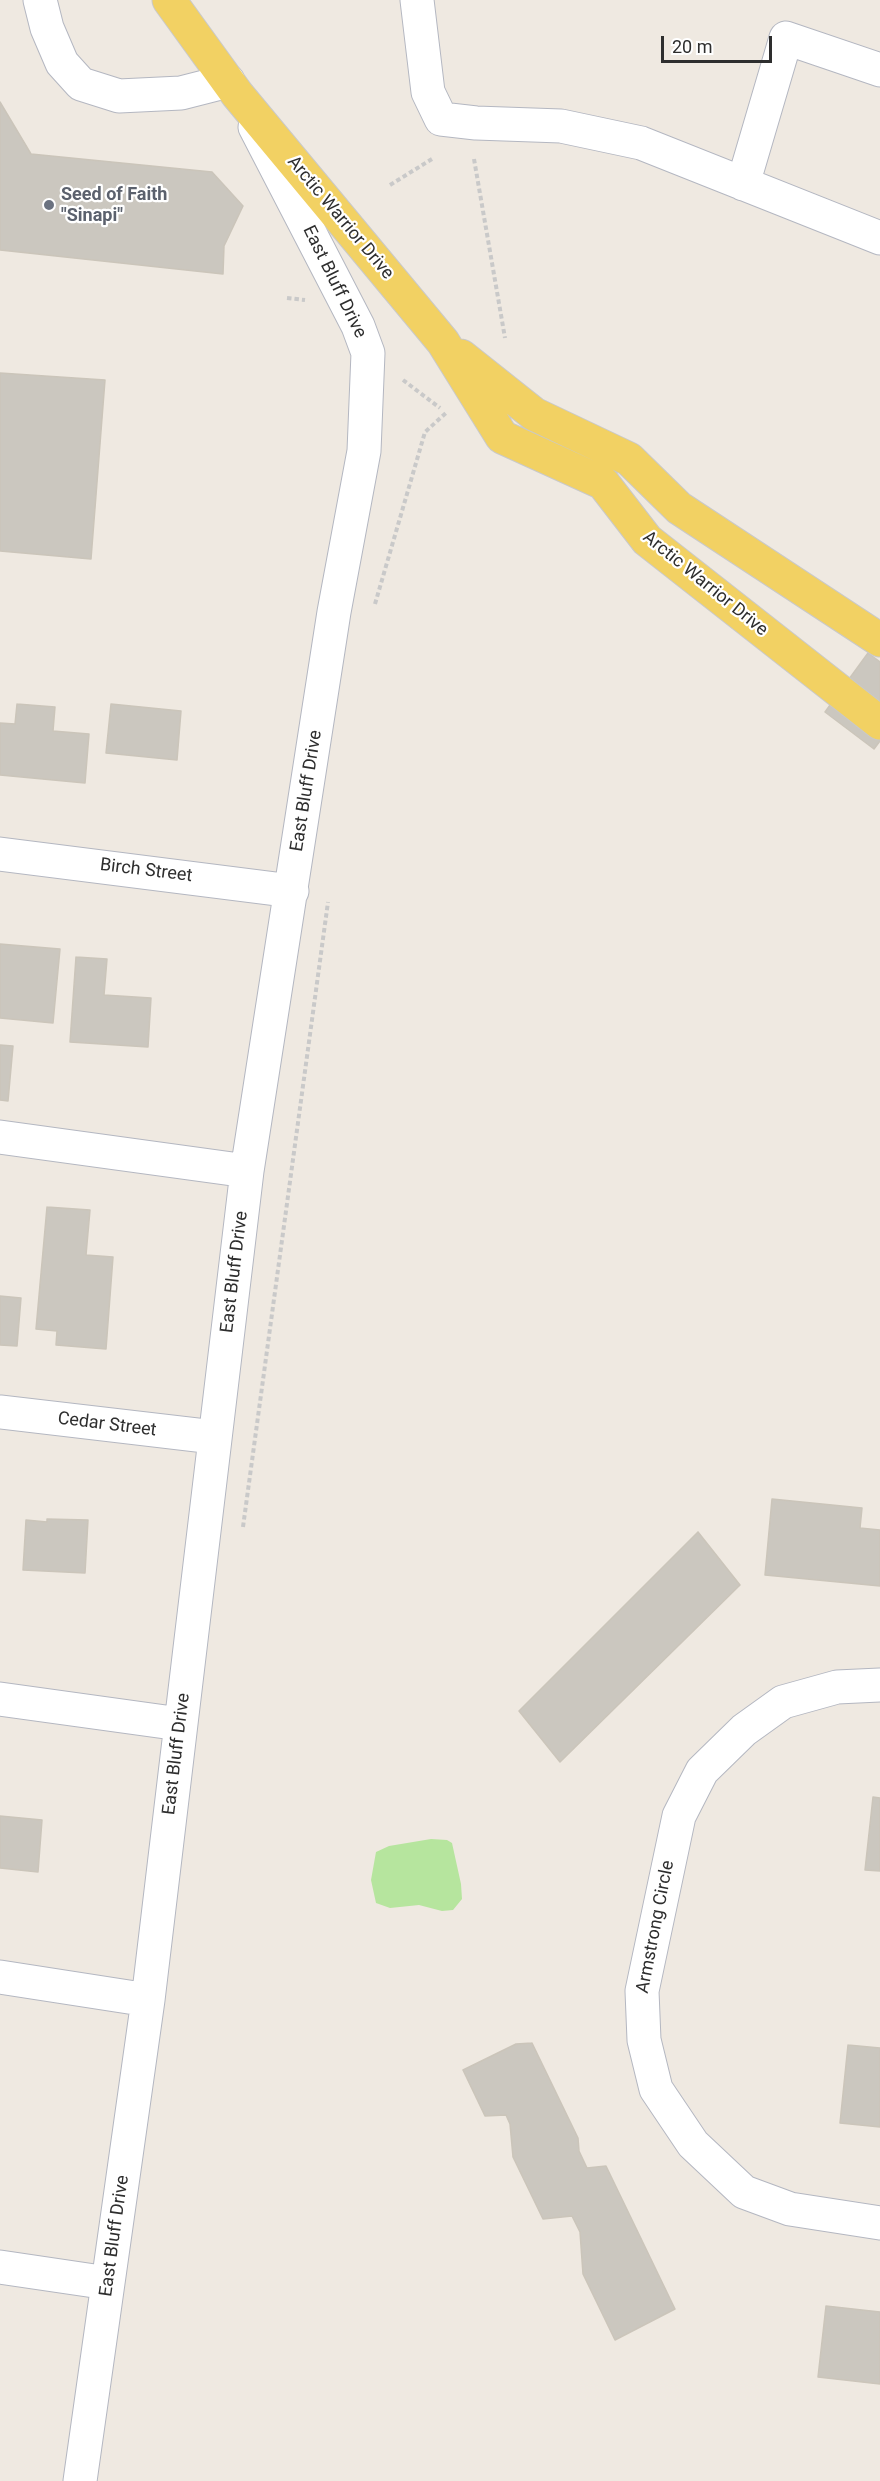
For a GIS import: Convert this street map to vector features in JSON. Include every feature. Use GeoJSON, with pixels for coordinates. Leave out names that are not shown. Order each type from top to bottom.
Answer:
{"type":"FeatureCollection","features":[{"type":"Feature","properties":{"kind":"main road","name":"Arctic Warrior Drive"},"geometry":{"type":"LineString","coordinates":[[169,0],[233,87],[443,342],[502,437],[603,483],[647,540],[880,723]]}},
{"type":"Feature","properties":{"kind":"main road","name":"Arctic Warrior Drive"},"geometry":{"type":"LineString","coordinates":[[443,342],[534,414],[629,459],[679,508],[880,640]]}},
{"type":"Feature","properties":{"kind":"street"},"geometry":{"type":"LineString","coordinates":[[40,0],[47,27],[62,63],[81,84],[119,96],[181,93],[233,87]]}},
{"type":"Feature","properties":{"kind":"street"},"geometry":{"type":"LineString","coordinates":[[417,0],[428,92],[441,119],[476,123],[561,126],[641,143],[880,238]]}},
{"type":"Feature","properties":{"kind":"street"},"geometry":{"type":"LineString","coordinates":[[743,184],[786,38],[880,70]]}},
{"type":"Feature","properties":{"kind":"street","name":"East Bluff Drive"},"geometry":{"type":"LineString","coordinates":[[80,2481],[148,2000],[247,1171],[334,612],[364,451],[368,353],[358,326],[233,87]]}},
{"type":"Feature","properties":{"kind":"street","name":"Birch Street"},"geometry":{"type":"LineString","coordinates":[[0,854],[292,891]]}},
{"type":"Feature","properties":{"kind":"street"},"geometry":{"type":"LineString","coordinates":[[0,1137],[247,1171]]}},
{"type":"Feature","properties":{"kind":"street","name":"Cedar Street"},"geometry":{"type":"LineString","coordinates":[[0,1412],[214,1437]]}},
{"type":"Feature","properties":{"kind":"street","name":"Armstrong Circle"},"geometry":{"type":"LineString","coordinates":[[880,1685],[837,1686],[783,1702],[744,1730],[702,1771],[679,1816],[642,1991],[644,2040],[656,2088],[693,2144],[744,2192],[790,2209],[880,2223]]}},
{"type":"Feature","properties":{"kind":"street"},"geometry":{"type":"LineString","coordinates":[[0,1699],[180,1724]]}},
{"type":"Feature","properties":{"kind":"street"},"geometry":{"type":"LineString","coordinates":[[0,1977],[148,2000]]}},
{"type":"Feature","properties":{"kind":"street"},"geometry":{"type":"LineString","coordinates":[[0,2267],[108,2283]]}},
{"type":"Feature","properties":{"kind":"path"},"geometry":{"type":"LineString","coordinates":[[473,151],[505,338]]}},
{"type":"Feature","properties":{"kind":"path"},"geometry":{"type":"LineString","coordinates":[[390,185],[432,159]]}},
{"type":"Feature","properties":{"kind":"path"},"geometry":{"type":"LineString","coordinates":[[372,614],[424,432],[446,413]]}},
{"type":"Feature","properties":{"kind":"path"},"geometry":{"type":"LineString","coordinates":[[242,1534],[329,896]]}},
{"type":"Feature","properties":{"kind":"green space"},"geometry":{"type":"Polygon","coordinates":[[[431,1839],[447,1840],[452,1843],[462,1899],[453,1910],[442,1911],[419,1905],[390,1908],[376,1903],[371,1880],[376,1852],[389,1846],[431,1839]]]}},
{"type":"Feature","properties":{"kind":"building"},"geometry":{"type":"Polygon","coordinates":[[[0,102],[31,154],[212,172],[243,206],[224,246],[223,274],[0,250],[0,102]]]}},
{"type":"Feature","properties":{"kind":"building"},"geometry":{"type":"Polygon","coordinates":[[[0,373],[105,380],[91,559],[0,551],[0,373]]]}},
{"type":"Feature","properties":{"kind":"building"},"geometry":{"type":"Polygon","coordinates":[[[868,653],[880,662],[880,741],[874,749],[825,712],[868,653]]]}},
{"type":"Feature","properties":{"kind":"building"},"geometry":{"type":"Polygon","coordinates":[[[17,704],[55,707],[53,731],[89,734],[85,783],[0,775],[0,723],[15,724],[17,704]]]}},
{"type":"Feature","properties":{"kind":"building"},"geometry":{"type":"Polygon","coordinates":[[[111,704],[181,711],[177,760],[106,753],[111,704]]]}},
{"type":"Feature","properties":{"kind":"building"},"geometry":{"type":"Polygon","coordinates":[[[0,944],[60,949],[53,1023],[0,1018],[0,944]]]}},
{"type":"Feature","properties":{"kind":"building"},"geometry":{"type":"Polygon","coordinates":[[[76,957],[107,959],[104,995],[151,998],[148,1047],[70,1042],[76,957]]]}},
{"type":"Feature","properties":{"kind":"building"},"geometry":{"type":"Polygon","coordinates":[[[0,1045],[13,1046],[8,1101],[0,1100],[0,1045]]]}},
{"type":"Feature","properties":{"kind":"building"},"geometry":{"type":"Polygon","coordinates":[[[47,1207],[90,1210],[86,1255],[113,1257],[106,1349],[56,1345],[57,1331],[36,1329],[47,1207]]]}},
{"type":"Feature","properties":{"kind":"building"},"geometry":{"type":"Polygon","coordinates":[[[0,1296],[21,1298],[17,1346],[0,1345],[0,1296]]]}},
{"type":"Feature","properties":{"kind":"building"},"geometry":{"type":"Polygon","coordinates":[[[772,1499],[862,1508],[860,1528],[880,1530],[880,1586],[765,1575],[772,1499]]]}},
{"type":"Feature","properties":{"kind":"building"},"geometry":{"type":"Polygon","coordinates":[[[47,1519],[88,1520],[85,1573],[23,1570],[26,1520],[47,1522],[47,1519]]]}},
{"type":"Feature","properties":{"kind":"building"},"geometry":{"type":"Polygon","coordinates":[[[698,1532],[740,1585],[560,1762],[519,1711],[698,1532]]]}},
{"type":"Feature","properties":{"kind":"building"},"geometry":{"type":"Polygon","coordinates":[[[873,1797],[880,1798],[880,1871],[865,1870],[873,1797]]]}},
{"type":"Feature","properties":{"kind":"building"},"geometry":{"type":"Polygon","coordinates":[[[0,1816],[42,1820],[38,1872],[0,1868],[0,1816]]]}},
{"type":"Feature","properties":{"kind":"building"},"geometry":{"type":"Polygon","coordinates":[[[532,2043],[578,2138],[579,2151],[587,2168],[606,2166],[675,2309],[615,2340],[583,2274],[580,2232],[572,2216],[543,2219],[513,2157],[510,2124],[506,2115],[485,2116],[463,2070],[516,2044],[532,2043]]]}},
{"type":"Feature","properties":{"kind":"building"},"geometry":{"type":"Polygon","coordinates":[[[848,2045],[880,2048],[880,2127],[840,2123],[848,2045]]]}},
{"type":"Feature","properties":{"kind":"building"},"geometry":{"type":"Polygon","coordinates":[[[826,2306],[880,2312],[880,2384],[818,2377],[826,2306]]]}},
{"type":"Feature","properties":{"kind":"place","name":"Seed of Faith \"Sinapi\""},"geometry":{"type":"Point","coordinates":[49,205]}}]}
